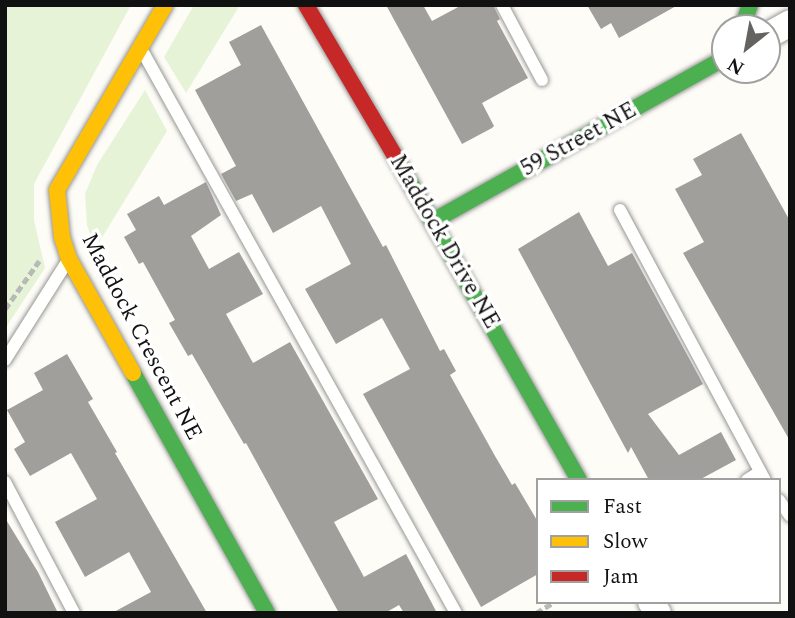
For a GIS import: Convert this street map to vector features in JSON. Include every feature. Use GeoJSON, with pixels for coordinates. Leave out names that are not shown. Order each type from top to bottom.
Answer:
{"type":"FeatureCollection","features":[{"type":"Feature","properties":{"kind":"street","name":"Maddock Crescent NE"},"geometry":{"type":"LineString","coordinates":[[165,5],[57,190],[62,237],[69,259],[267,613]]}},
{"type":"Feature","properties":{"kind":"street","name":"Maddock Drive NE"},"geometry":{"type":"LineString","coordinates":[[306,5],[433,221],[578,478]]}},
{"type":"Feature","properties":{"kind":"street","name":"59 Street NE"},"geometry":{"type":"LineString","coordinates":[[433,221],[711,66]]}},
{"type":"Feature","properties":{"kind":"lane"},"geometry":{"type":"LineString","coordinates":[[502,5],[542,80]]}},
{"type":"Feature","properties":{"kind":"lane"},"geometry":{"type":"LineString","coordinates":[[139,46],[456,613]]}},
{"type":"Feature","properties":{"kind":"lane"},"geometry":{"type":"LineString","coordinates":[[620,210],[763,476]]}},
{"type":"Feature","properties":{"kind":"lane"},"geometry":{"type":"LineString","coordinates":[[5,360],[69,259]]}},
{"type":"Feature","properties":{"kind":"lane"},"geometry":{"type":"LineString","coordinates":[[5,482],[74,613]]}},
{"type":"Feature","properties":{"kind":"path"},"geometry":{"type":"LineString","coordinates":[[5,309],[34,265],[48,254],[62,237]]}},
{"type":"Feature","properties":{"kind":"green space"},"geometry":{"type":"Polygon","coordinates":[[[5,5],[131,5],[34,184],[34,220],[45,268],[5,329],[5,5]]]}},
{"type":"Feature","properties":{"kind":"green space"},"geometry":{"type":"Polygon","coordinates":[[[194,5],[240,5],[186,93],[164,57],[194,5]]]}},
{"type":"Feature","properties":{"kind":"green space"},"geometry":{"type":"Polygon","coordinates":[[[145,90],[167,131],[95,249],[87,225],[85,194],[97,165],[145,90]]]}},
{"type":"Feature","properties":{"kind":"building"},"geometry":{"type":"Polygon","coordinates":[[[386,5],[423,5],[432,21],[462,5],[493,5],[500,19],[497,21],[528,78],[482,103],[494,126],[492,128],[462,144],[386,5]]]}},
{"type":"Feature","properties":{"kind":"building"},"geometry":{"type":"Polygon","coordinates":[[[587,5],[678,5],[619,38],[611,23],[601,29],[587,5]]]}},
{"type":"Feature","properties":{"kind":"building"},"geometry":{"type":"Polygon","coordinates":[[[261,25],[383,247],[386,245],[440,351],[444,349],[456,371],[450,375],[495,456],[536,519],[536,575],[481,607],[363,394],[410,369],[382,318],[336,344],[305,289],[351,264],[321,206],[273,233],[252,194],[236,201],[221,174],[236,166],[195,90],[241,65],[229,42],[261,25]]]}},
{"type":"Feature","properties":{"kind":"building"},"geometry":{"type":"Polygon","coordinates":[[[741,133],[790,221],[790,441],[683,253],[704,242],[675,189],[702,175],[693,159],[741,133]]]}},
{"type":"Feature","properties":{"kind":"building"},"geometry":{"type":"Polygon","coordinates":[[[206,182],[221,215],[191,236],[209,269],[239,252],[263,294],[226,314],[253,363],[290,342],[378,499],[334,522],[364,577],[406,554],[437,613],[404,613],[399,605],[385,613],[339,613],[246,443],[244,444],[192,354],[188,356],[169,323],[175,320],[143,262],[139,264],[124,237],[136,230],[127,214],[159,196],[164,205],[206,182]]]}},
{"type":"Feature","properties":{"kind":"building"},"geometry":{"type":"Polygon","coordinates":[[[579,212],[608,266],[632,253],[703,384],[648,414],[679,455],[721,432],[736,460],[703,478],[648,478],[631,447],[628,453],[518,249],[579,212]]]}},
{"type":"Feature","properties":{"kind":"building"},"geometry":{"type":"Polygon","coordinates":[[[67,354],[93,399],[88,402],[117,452],[115,453],[207,613],[112,613],[151,592],[129,552],[85,577],[55,522],[97,499],[71,453],[30,476],[14,449],[25,442],[7,410],[43,390],[34,373],[67,354]]]}},
{"type":"Feature","properties":{"kind":"building"},"geometry":{"type":"Polygon","coordinates":[[[5,518],[38,572],[58,613],[5,613],[5,518]]]}},
{"type":"Feature","properties":{"kind":"traffic: fast"},"geometry":{"type":"LineString","coordinates":[[747,14],[750,5]]}},
{"type":"Feature","properties":{"kind":"traffic: fast"},"geometry":{"type":"LineString","coordinates":[[433,221],[711,66]]}},
{"type":"Feature","properties":{"kind":"traffic: fast"},"geometry":{"type":"LineString","coordinates":[[396,158],[578,478]]}},
{"type":"Feature","properties":{"kind":"traffic: fast"},"geometry":{"type":"LineString","coordinates":[[133,373],[267,613]]}},
{"type":"Feature","properties":{"kind":"traffic: slow"},"geometry":{"type":"LineString","coordinates":[[133,373],[69,259],[62,237],[57,190],[165,5]]}},
{"type":"Feature","properties":{"kind":"traffic: jam"},"geometry":{"type":"LineString","coordinates":[[306,5],[396,158]]}}]}
